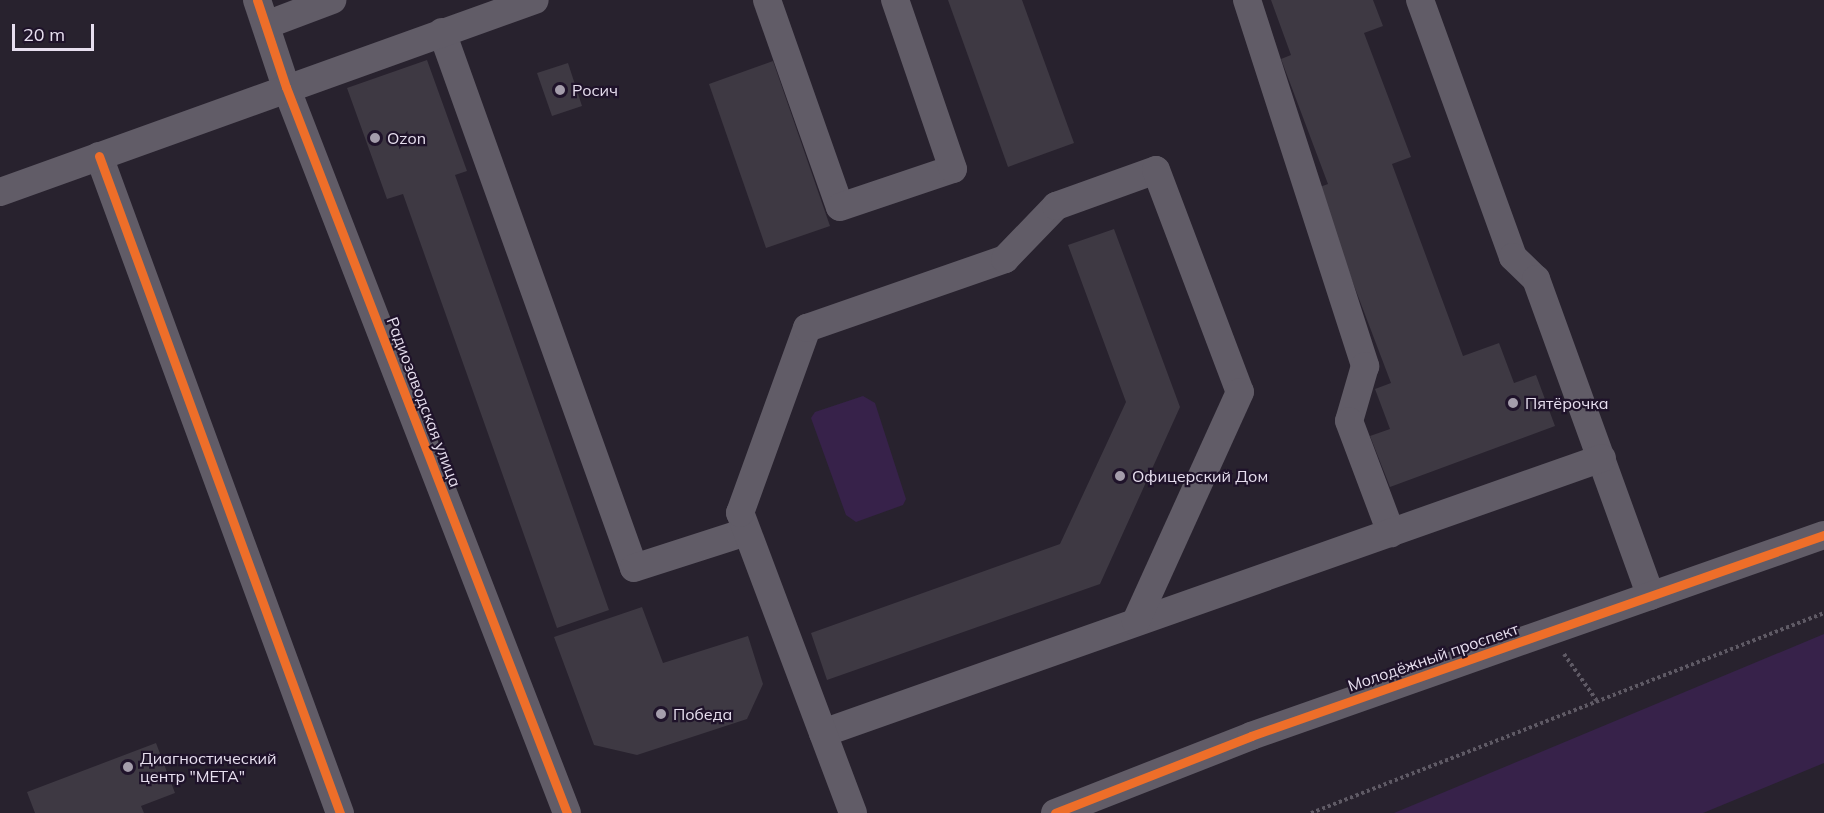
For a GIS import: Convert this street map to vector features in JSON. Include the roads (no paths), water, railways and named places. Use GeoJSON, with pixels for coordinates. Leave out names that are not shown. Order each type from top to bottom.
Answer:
{"type":"FeatureCollection","features":[{"type":"Feature","properties":{"kind":"street"},"geometry":{"type":"LineString","coordinates":[[262,12],[332,0]]}},
{"type":"Feature","properties":{"kind":"street"},"geometry":{"type":"LineString","coordinates":[[0,192],[286,87],[536,0]]}},
{"type":"Feature","properties":{"kind":"street"},"geometry":{"type":"LineString","coordinates":[[768,0],[840,207],[953,169],[895,0]]}},
{"type":"Feature","properties":{"kind":"street"},"geometry":{"type":"LineString","coordinates":[[1247,0],[1365,366],[1349,420],[1391,533]]}},
{"type":"Feature","properties":{"kind":"street"},"geometry":{"type":"LineString","coordinates":[[1420,0],[1513,257],[1536,279],[1652,596]]}},
{"type":"Feature","properties":{"kind":"street","name":"Радиозаводская улица"},"geometry":{"type":"LineString","coordinates":[[262,12],[286,87],[567,813]]}},
{"type":"Feature","properties":{"kind":"street"},"geometry":{"type":"LineString","coordinates":[[442,32],[634,568],[746,532]]}},
{"type":"Feature","properties":{"kind":"street"},"geometry":{"type":"LineString","coordinates":[[99,156],[340,813]]}},
{"type":"Feature","properties":{"kind":"street"},"geometry":{"type":"LineString","coordinates":[[854,813],[740,513],[807,328],[1005,259],[1056,206],[1156,170],[1240,392],[1136,621]]}},
{"type":"Feature","properties":{"kind":"street"},"geometry":{"type":"LineString","coordinates":[[823,733],[1602,458]]}},
{"type":"Feature","properties":{"kind":"street","name":"Молодёжный проспект"},"geometry":{"type":"LineString","coordinates":[[1054,813],[1251,736],[1824,536]]}},
{"type":"Feature","properties":{"kind":"place","name":"Росич"},"geometry":{"type":"Point","coordinates":[560,90]}},
{"type":"Feature","properties":{"kind":"place","name":"Ozon"},"geometry":{"type":"Point","coordinates":[375,138]}},
{"type":"Feature","properties":{"kind":"place","name":"Пятёрочка"},"geometry":{"type":"Point","coordinates":[1513,403]}},
{"type":"Feature","properties":{"kind":"place","name":"Офицерский Дом"},"geometry":{"type":"Point","coordinates":[1120,476]}},
{"type":"Feature","properties":{"kind":"place","name":"Победа"},"geometry":{"type":"Point","coordinates":[661,714]}},
{"type":"Feature","properties":{"kind":"place","name":"Диагностический центр \"МЕТА\""},"geometry":{"type":"Point","coordinates":[128,767]}}]}
